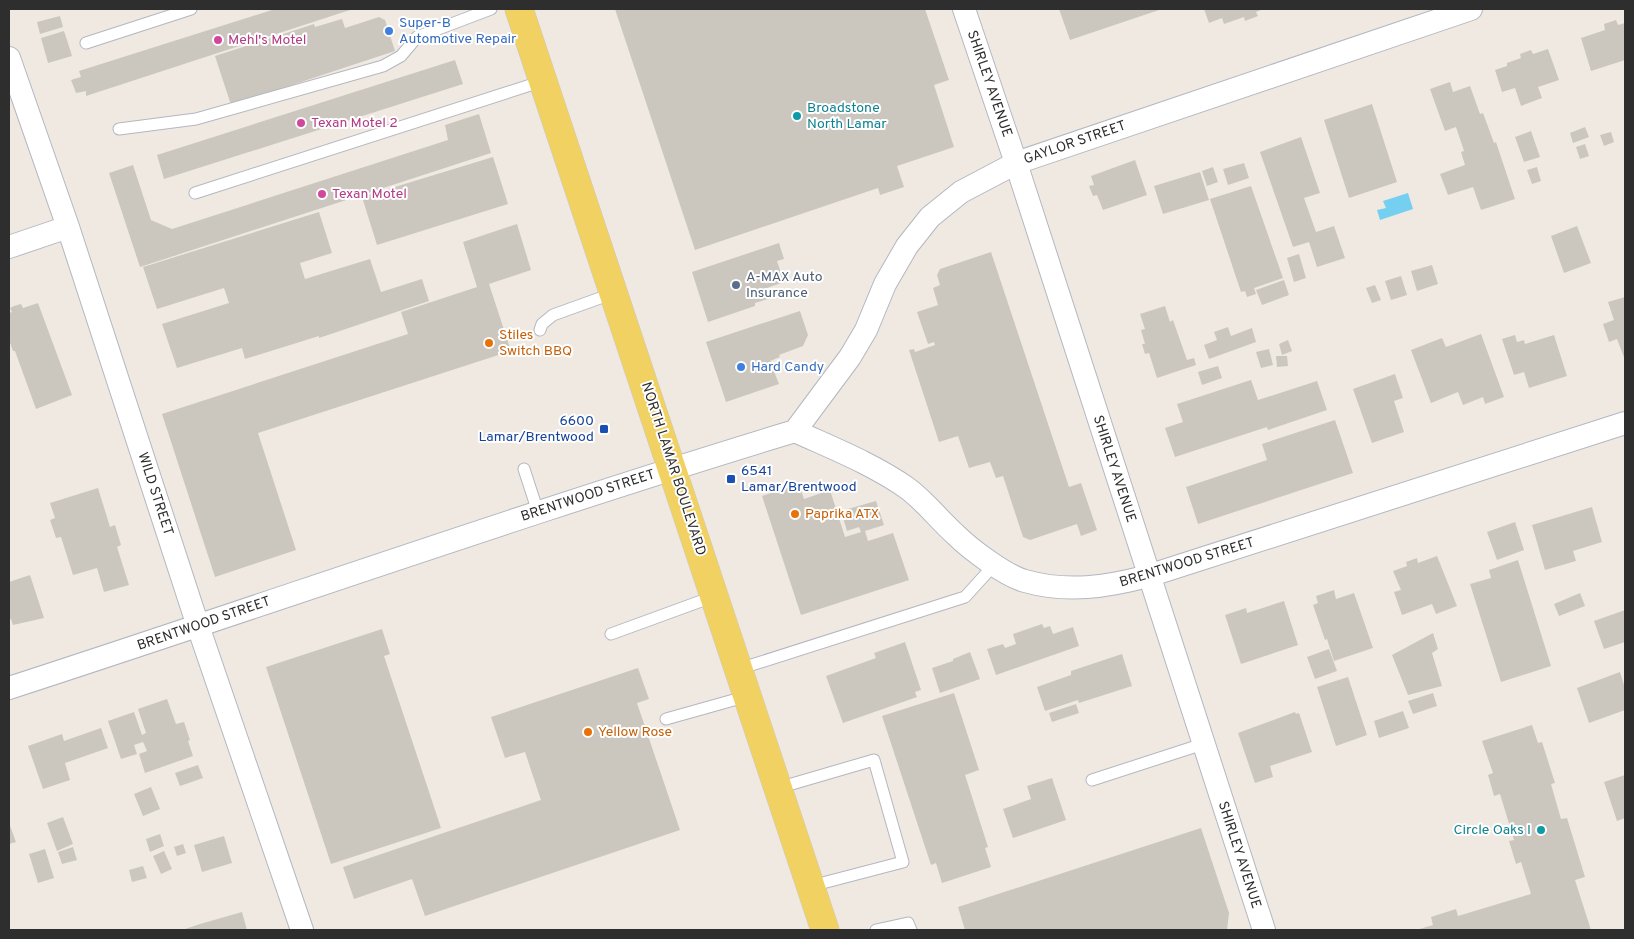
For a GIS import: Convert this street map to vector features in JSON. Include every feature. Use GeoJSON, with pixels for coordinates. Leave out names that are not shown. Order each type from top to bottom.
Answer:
{"type":"FeatureCollection","features":[{"type":"Feature","properties":{"kind":"main road","name":"NORTH LAMAR BOULEVARD"},"geometry":{"type":"LineString","coordinates":[[520,9],[825,930]]}},
{"type":"Feature","properties":{"kind":"street","name":"SHIRLEY AVENUE"},"geometry":{"type":"LineString","coordinates":[[964,9],[1016,163],[1264,930]]}},
{"type":"Feature","properties":{"kind":"street","name":"GAYLOR STREET"},"geometry":{"type":"LineString","coordinates":[[795,431],[850,356],[866,330],[885,284],[907,246],[930,217],[961,192],[1016,163],[1471,9]]}},
{"type":"Feature","properties":{"kind":"street","name":"WILD STREET"},"geometry":{"type":"LineString","coordinates":[[9,58],[68,227],[198,626],[302,930]]}},
{"type":"Feature","properties":{"kind":"street"},"geometry":{"type":"LineString","coordinates":[[9,247],[68,227]]}},
{"type":"Feature","properties":{"kind":"street","name":"BRENTWOOD STREET"},"geometry":{"type":"LineString","coordinates":[[9,688],[538,512],[795,431],[871,467],[906,488],[956,536],[977,553],[1023,581],[1055,586],[1088,588],[1119,584],[1148,576],[1625,422]]}},
{"type":"Feature","properties":{"kind":"lane"},"geometry":{"type":"LineString","coordinates":[[86,44],[192,9]]}},
{"type":"Feature","properties":{"kind":"lane"},"geometry":{"type":"LineString","coordinates":[[119,129],[196,120],[383,66],[401,56],[418,37],[491,9]]}},
{"type":"Feature","properties":{"kind":"lane"},"geometry":{"type":"LineString","coordinates":[[195,193],[543,81]]}},
{"type":"Feature","properties":{"kind":"lane"},"geometry":{"type":"LineString","coordinates":[[540,330],[542,324],[552,315],[614,293]]}},
{"type":"Feature","properties":{"kind":"lane"},"geometry":{"type":"LineString","coordinates":[[524,469],[538,512]]}},
{"type":"Feature","properties":{"kind":"lane"},"geometry":{"type":"LineString","coordinates":[[739,669],[965,597],[994,565]]}},
{"type":"Feature","properties":{"kind":"lane"},"geometry":{"type":"LineString","coordinates":[[611,634],[715,596]]}},
{"type":"Feature","properties":{"kind":"lane"},"geometry":{"type":"LineString","coordinates":[[666,719],[748,696]]}},
{"type":"Feature","properties":{"kind":"lane"},"geometry":{"type":"LineString","coordinates":[[1092,780],[1203,744]]}},
{"type":"Feature","properties":{"kind":"lane"},"geometry":{"type":"LineString","coordinates":[[778,788],[874,760],[903,862],[811,886]]}},
{"type":"Feature","properties":{"kind":"lane"},"geometry":{"type":"LineString","coordinates":[[876,930],[908,923],[911,930]]}},
{"type":"Feature","properties":{"kind":"water"},"geometry":{"type":"Polygon","coordinates":[[[1408,193],[1413,209],[1380,220],[1377,210],[1386,208],[1383,201],[1408,193]]]}},
{"type":"Feature","properties":{"kind":"building","name":"Mehl's Motel"},"geometry":{"type":"Polygon","coordinates":[[[275,9],[353,9],[86,96],[86,91],[76,93],[71,80],[81,77],[79,71],[275,9]]]}},
{"type":"Feature","properties":{"kind":"building","name":"Broadstone North Lamar"},"geometry":{"type":"Polygon","coordinates":[[[615,9],[925,9],[949,80],[934,85],[954,147],[897,166],[904,187],[880,195],[878,188],[695,250],[615,9]]]}},
{"type":"Feature","properties":{"kind":"building"},"geometry":{"type":"Polygon","coordinates":[[[1059,9],[1162,9],[1070,40],[1059,9]]]}},
{"type":"Feature","properties":{"kind":"building"},"geometry":{"type":"Polygon","coordinates":[[[1204,9],[1263,9],[1256,12],[1258,16],[1245,21],[1244,17],[1224,24],[1222,18],[1209,23],[1204,9]]]}},
{"type":"Feature","properties":{"kind":"building"},"geometry":{"type":"Polygon","coordinates":[[[60,16],[63,27],[40,34],[37,22],[60,16]]]}},
{"type":"Feature","properties":{"kind":"building"},"geometry":{"type":"Polygon","coordinates":[[[379,17],[385,20],[395,51],[231,105],[215,56],[314,24],[315,27],[342,19],[345,28],[379,17]]]}},
{"type":"Feature","properties":{"kind":"building"},"geometry":{"type":"Polygon","coordinates":[[[1616,20],[1618,25],[1625,23],[1625,60],[1591,71],[1581,38],[1605,30],[1604,24],[1616,20]]]}},
{"type":"Feature","properties":{"kind":"building"},"geometry":{"type":"Polygon","coordinates":[[[64,31],[72,56],[48,63],[41,38],[64,31]]]}},
{"type":"Feature","properties":{"kind":"building"},"geometry":{"type":"Polygon","coordinates":[[[1548,49],[1559,80],[1538,87],[1542,98],[1521,106],[1515,88],[1502,92],[1495,70],[1521,58],[1520,54],[1531,50],[1533,54],[1548,49]]]}},
{"type":"Feature","properties":{"kind":"building","name":"Texan Motel 2"},"geometry":{"type":"Polygon","coordinates":[[[455,60],[463,84],[164,179],[157,155],[455,60]]]}},
{"type":"Feature","properties":{"kind":"building"},"geometry":{"type":"Polygon","coordinates":[[[1450,82],[1453,92],[1470,86],[1480,114],[1483,113],[1494,143],[1496,142],[1515,199],[1481,210],[1473,187],[1448,195],[1440,174],[1465,165],[1461,152],[1464,151],[1456,127],[1445,131],[1430,89],[1450,82]]]}},
{"type":"Feature","properties":{"kind":"building"},"geometry":{"type":"Polygon","coordinates":[[[1372,104],[1397,182],[1349,198],[1324,120],[1372,104]]]}},
{"type":"Feature","properties":{"kind":"building","name":"Texan Motel"},"geometry":{"type":"Polygon","coordinates":[[[479,114],[491,153],[140,267],[109,173],[133,165],[151,220],[172,229],[448,140],[445,125],[479,114]]]}},
{"type":"Feature","properties":{"kind":"building"},"geometry":{"type":"Polygon","coordinates":[[[1585,127],[1589,137],[1573,143],[1570,133],[1585,127]]]}},
{"type":"Feature","properties":{"kind":"building"},"geometry":{"type":"Polygon","coordinates":[[[1531,131],[1540,157],[1524,162],[1515,137],[1531,131]]]}},
{"type":"Feature","properties":{"kind":"building"},"geometry":{"type":"Polygon","coordinates":[[[1611,132],[1614,142],[1604,146],[1600,135],[1611,132]]]}},
{"type":"Feature","properties":{"kind":"building"},"geometry":{"type":"Polygon","coordinates":[[[1301,137],[1320,193],[1304,198],[1316,232],[1334,226],[1345,258],[1317,267],[1309,242],[1293,247],[1260,152],[1301,137]]]}},
{"type":"Feature","properties":{"kind":"building"},"geometry":{"type":"Polygon","coordinates":[[[1585,144],[1589,156],[1580,159],[1576,147],[1585,144]]]}},
{"type":"Feature","properties":{"kind":"building"},"geometry":{"type":"Polygon","coordinates":[[[493,157],[508,204],[377,245],[362,197],[493,157]]]}},
{"type":"Feature","properties":{"kind":"building"},"geometry":{"type":"Polygon","coordinates":[[[1135,160],[1147,195],[1103,210],[1097,195],[1093,196],[1089,186],[1094,185],[1091,176],[1135,160]]]}},
{"type":"Feature","properties":{"kind":"building"},"geometry":{"type":"Polygon","coordinates":[[[1244,163],[1249,178],[1228,185],[1223,169],[1244,163]]]}},
{"type":"Feature","properties":{"kind":"building"},"geometry":{"type":"Polygon","coordinates":[[[1213,167],[1218,182],[1207,186],[1202,171],[1213,167]]]}},
{"type":"Feature","properties":{"kind":"building"},"geometry":{"type":"Polygon","coordinates":[[[1537,167],[1541,181],[1532,184],[1527,170],[1537,167]]]}},
{"type":"Feature","properties":{"kind":"building"},"geometry":{"type":"Polygon","coordinates":[[[1200,172],[1209,200],[1163,214],[1154,186],[1200,172]]]}},
{"type":"Feature","properties":{"kind":"building"},"geometry":{"type":"Polygon","coordinates":[[[1251,186],[1283,278],[1254,288],[1256,294],[1247,297],[1245,291],[1241,292],[1210,199],[1251,186]]]}},
{"type":"Feature","properties":{"kind":"building"},"geometry":{"type":"Polygon","coordinates":[[[319,212],[332,253],[300,263],[305,279],[370,259],[381,292],[422,279],[429,301],[319,338],[319,336],[245,359],[242,348],[177,368],[162,324],[229,303],[224,288],[157,309],[143,267],[319,212]]]}},
{"type":"Feature","properties":{"kind":"building"},"geometry":{"type":"Polygon","coordinates":[[[517,224],[531,270],[489,284],[511,351],[258,433],[296,550],[215,577],[162,414],[408,334],[401,312],[477,287],[463,242],[517,224]]]}},
{"type":"Feature","properties":{"kind":"building"},"geometry":{"type":"Polygon","coordinates":[[[1577,226],[1591,263],[1564,273],[1551,236],[1577,226]]]}},
{"type":"Feature","properties":{"kind":"building","name":"A-MAX Auto Insurance"},"geometry":{"type":"Polygon","coordinates":[[[779,243],[784,259],[777,261],[784,282],[767,288],[771,298],[755,303],[755,306],[708,322],[692,272],[779,243]]]}},
{"type":"Feature","properties":{"kind":"building"},"geometry":{"type":"Polygon","coordinates":[[[991,252],[1069,487],[1081,483],[1097,530],[1081,536],[1077,524],[1030,540],[1023,537],[1003,476],[996,478],[990,462],[969,468],[958,436],[939,442],[909,350],[914,349],[915,352],[935,345],[934,342],[928,344],[917,312],[938,305],[933,288],[940,285],[937,275],[940,269],[991,252]]]}},
{"type":"Feature","properties":{"kind":"building"},"geometry":{"type":"Polygon","coordinates":[[[1299,254],[1306,278],[1294,282],[1287,258],[1299,254]]]}},
{"type":"Feature","properties":{"kind":"building"},"geometry":{"type":"Polygon","coordinates":[[[1432,265],[1438,284],[1417,291],[1411,271],[1432,265]]]}},
{"type":"Feature","properties":{"kind":"building"},"geometry":{"type":"Polygon","coordinates":[[[1401,276],[1407,295],[1391,300],[1385,281],[1401,276]]]}},
{"type":"Feature","properties":{"kind":"building"},"geometry":{"type":"Polygon","coordinates":[[[1284,280],[1289,295],[1262,305],[1256,290],[1284,280]]]}},
{"type":"Feature","properties":{"kind":"building"},"geometry":{"type":"Polygon","coordinates":[[[1375,285],[1381,300],[1372,303],[1366,288],[1375,285]]]}},
{"type":"Feature","properties":{"kind":"building"},"geometry":{"type":"Polygon","coordinates":[[[1625,297],[1625,360],[1617,339],[1609,342],[1603,324],[1614,320],[1608,302],[1625,297]]]}},
{"type":"Feature","properties":{"kind":"building"},"geometry":{"type":"Polygon","coordinates":[[[38,303],[72,395],[36,409],[15,351],[13,351],[9,340],[9,313],[12,312],[10,308],[14,306],[21,304],[23,308],[38,303]]]}},
{"type":"Feature","properties":{"kind":"building"},"geometry":{"type":"Polygon","coordinates":[[[1165,306],[1170,322],[1173,320],[1187,360],[1194,358],[1196,365],[1157,378],[1149,353],[1145,354],[1142,344],[1145,344],[1141,330],[1145,329],[1140,314],[1165,306]]]}},
{"type":"Feature","properties":{"kind":"building"},"geometry":{"type":"Polygon","coordinates":[[[800,311],[808,335],[803,346],[779,355],[780,357],[770,361],[779,384],[726,402],[706,342],[800,311]]]}},
{"type":"Feature","properties":{"kind":"building"},"geometry":{"type":"Polygon","coordinates":[[[1228,327],[1231,336],[1252,328],[1256,342],[1209,359],[1204,345],[1217,340],[1214,332],[1228,327]]]}},
{"type":"Feature","properties":{"kind":"building"},"geometry":{"type":"Polygon","coordinates":[[[1481,334],[1504,397],[1485,404],[1483,397],[1463,405],[1458,392],[1431,403],[1411,350],[1442,338],[1446,347],[1481,334]]]}},
{"type":"Feature","properties":{"kind":"building"},"geometry":{"type":"Polygon","coordinates":[[[1515,335],[1517,342],[1524,340],[1525,344],[1554,335],[1567,376],[1529,388],[1524,372],[1514,375],[1502,339],[1515,335]]]}},
{"type":"Feature","properties":{"kind":"building"},"geometry":{"type":"Polygon","coordinates":[[[1288,340],[1292,351],[1282,355],[1279,344],[1288,340]]]}},
{"type":"Feature","properties":{"kind":"building"},"geometry":{"type":"Polygon","coordinates":[[[1269,349],[1273,365],[1261,368],[1256,352],[1269,349]]]}},
{"type":"Feature","properties":{"kind":"building"},"geometry":{"type":"Polygon","coordinates":[[[1276,356],[1287,356],[1288,366],[1277,367],[1276,356]]]}},
{"type":"Feature","properties":{"kind":"building"},"geometry":{"type":"Polygon","coordinates":[[[1218,366],[1222,378],[1202,385],[1198,372],[1218,366]]]}},
{"type":"Feature","properties":{"kind":"building"},"geometry":{"type":"Polygon","coordinates":[[[1395,374],[1403,398],[1394,401],[1404,432],[1372,443],[1353,389],[1395,374]]]}},
{"type":"Feature","properties":{"kind":"building"},"geometry":{"type":"Polygon","coordinates":[[[1251,380],[1258,400],[1317,381],[1327,410],[1268,430],[1267,427],[1175,457],[1165,428],[1183,422],[1177,404],[1251,380]]]}},
{"type":"Feature","properties":{"kind":"building"},"geometry":{"type":"Polygon","coordinates":[[[1335,420],[1353,473],[1198,524],[1186,487],[1267,460],[1262,444],[1335,420]]]}},
{"type":"Feature","properties":{"kind":"building"},"geometry":{"type":"Polygon","coordinates":[[[799,484],[804,499],[830,490],[845,537],[861,532],[859,527],[847,531],[841,511],[876,501],[884,525],[865,531],[868,541],[893,533],[909,580],[801,615],[762,496],[799,484]]]}},
{"type":"Feature","properties":{"kind":"building"},"geometry":{"type":"Polygon","coordinates":[[[98,488],[110,527],[115,525],[121,545],[117,547],[129,585],[104,592],[97,568],[73,575],[61,537],[56,538],[50,520],[55,518],[50,503],[98,488]]]}},
{"type":"Feature","properties":{"kind":"building"},"geometry":{"type":"Polygon","coordinates":[[[1592,507],[1602,542],[1573,551],[1576,561],[1545,570],[1532,525],[1592,507]]]}},
{"type":"Feature","properties":{"kind":"building"},"geometry":{"type":"Polygon","coordinates":[[[1515,522],[1524,550],[1497,560],[1487,532],[1515,522]]]}},
{"type":"Feature","properties":{"kind":"building"},"geometry":{"type":"Polygon","coordinates":[[[1437,556],[1457,606],[1436,614],[1432,604],[1402,615],[1394,592],[1401,590],[1393,571],[1407,566],[1406,562],[1417,558],[1418,563],[1437,556]]]}},
{"type":"Feature","properties":{"kind":"building"},"geometry":{"type":"Polygon","coordinates":[[[1518,560],[1551,666],[1501,682],[1470,584],[1491,578],[1489,570],[1518,560]]]}},
{"type":"Feature","properties":{"kind":"building"},"geometry":{"type":"Polygon","coordinates":[[[30,575],[44,618],[13,625],[11,619],[9,619],[9,582],[30,575]]]}},
{"type":"Feature","properties":{"kind":"building"},"geometry":{"type":"Polygon","coordinates":[[[1334,590],[1336,599],[1354,593],[1373,648],[1334,661],[1313,605],[1318,603],[1316,596],[1334,590]]]}},
{"type":"Feature","properties":{"kind":"building"},"geometry":{"type":"Polygon","coordinates":[[[1580,593],[1585,606],[1559,616],[1554,604],[1580,593]]]}},
{"type":"Feature","properties":{"kind":"building"},"geometry":{"type":"Polygon","coordinates":[[[1284,601],[1298,645],[1241,664],[1225,615],[1246,608],[1247,613],[1284,601]]]}},
{"type":"Feature","properties":{"kind":"building"},"geometry":{"type":"Polygon","coordinates":[[[1625,610],[1625,642],[1604,649],[1594,621],[1625,610]]]}},
{"type":"Feature","properties":{"kind":"building"},"geometry":{"type":"Polygon","coordinates":[[[1042,624],[1044,628],[1050,626],[1053,634],[1073,627],[1079,646],[996,675],[987,649],[1003,644],[1005,648],[1016,644],[1013,634],[1042,624]]]}},
{"type":"Feature","properties":{"kind":"building"},"geometry":{"type":"Polygon","coordinates":[[[382,629],[390,654],[384,656],[441,828],[331,864],[266,667],[382,629]]]}},
{"type":"Feature","properties":{"kind":"building"},"geometry":{"type":"Polygon","coordinates":[[[1433,633],[1438,649],[1432,653],[1442,686],[1408,695],[1392,655],[1433,633]]]}},
{"type":"Feature","properties":{"kind":"building"},"geometry":{"type":"Polygon","coordinates":[[[905,642],[921,690],[915,692],[917,697],[843,723],[826,676],[876,658],[874,653],[905,642]]]}},
{"type":"Feature","properties":{"kind":"building"},"geometry":{"type":"Polygon","coordinates":[[[1329,649],[1337,671],[1315,679],[1307,657],[1329,649]]]}},
{"type":"Feature","properties":{"kind":"building"},"geometry":{"type":"Polygon","coordinates":[[[970,652],[980,679],[940,693],[932,668],[953,661],[953,659],[970,652]]]}},
{"type":"Feature","properties":{"kind":"building"},"geometry":{"type":"Polygon","coordinates":[[[1122,654],[1132,686],[1079,703],[1078,700],[1045,711],[1037,687],[1071,675],[1071,671],[1122,654]]]}},
{"type":"Feature","properties":{"kind":"building"},"geometry":{"type":"Polygon","coordinates":[[[638,668],[649,699],[637,703],[680,830],[425,916],[412,879],[354,899],[343,867],[541,800],[525,752],[505,758],[491,717],[638,668]]]}},
{"type":"Feature","properties":{"kind":"building"},"geometry":{"type":"Polygon","coordinates":[[[1620,672],[1625,688],[1625,710],[1589,723],[1577,688],[1620,672]]]}},
{"type":"Feature","properties":{"kind":"building"},"geometry":{"type":"Polygon","coordinates":[[[1348,677],[1367,735],[1336,746],[1317,687],[1348,677]]]}},
{"type":"Feature","properties":{"kind":"building"},"geometry":{"type":"Polygon","coordinates":[[[954,693],[979,770],[965,775],[988,847],[985,848],[991,867],[942,883],[936,863],[931,865],[882,716],[954,693]]]}},
{"type":"Feature","properties":{"kind":"building"},"geometry":{"type":"Polygon","coordinates":[[[1433,693],[1437,706],[1413,714],[1408,701],[1433,693]]]}},
{"type":"Feature","properties":{"kind":"building"},"geometry":{"type":"Polygon","coordinates":[[[167,699],[176,724],[184,722],[193,756],[145,773],[139,754],[147,751],[143,742],[134,745],[137,754],[121,759],[108,721],[134,712],[142,735],[146,733],[138,709],[167,699]]]}},
{"type":"Feature","properties":{"kind":"building"},"geometry":{"type":"Polygon","coordinates":[[[1076,704],[1079,713],[1052,722],[1049,713],[1076,704]]]}},
{"type":"Feature","properties":{"kind":"building"},"geometry":{"type":"Polygon","coordinates":[[[1403,711],[1409,728],[1379,738],[1374,721],[1403,711]]]}},
{"type":"Feature","properties":{"kind":"building"},"geometry":{"type":"Polygon","coordinates":[[[1295,712],[1296,714],[1299,713],[1312,752],[1270,766],[1273,777],[1255,783],[1238,733],[1295,712]]]}},
{"type":"Feature","properties":{"kind":"building","name":"Circle Oaks I"},"geometry":{"type":"Polygon","coordinates":[[[1532,725],[1538,743],[1542,742],[1555,783],[1551,784],[1561,819],[1567,818],[1585,877],[1575,880],[1591,930],[1416,930],[1433,925],[1431,917],[1456,909],[1458,916],[1531,894],[1521,862],[1516,864],[1509,841],[1514,840],[1500,794],[1494,796],[1488,775],[1493,773],[1482,741],[1532,725]]]}},
{"type":"Feature","properties":{"kind":"building"},"geometry":{"type":"Polygon","coordinates":[[[101,728],[108,748],[65,763],[70,780],[43,789],[28,746],[62,734],[64,741],[101,728]]]}},
{"type":"Feature","properties":{"kind":"building"},"geometry":{"type":"Polygon","coordinates":[[[198,765],[203,778],[180,786],[175,773],[198,765]]]}},
{"type":"Feature","properties":{"kind":"building"},"geometry":{"type":"Polygon","coordinates":[[[1625,775],[1625,818],[1617,821],[1604,782],[1625,775]]]}},
{"type":"Feature","properties":{"kind":"building"},"geometry":{"type":"Polygon","coordinates":[[[1052,778],[1066,820],[1013,838],[1003,809],[1031,799],[1027,786],[1052,778]]]}},
{"type":"Feature","properties":{"kind":"building"},"geometry":{"type":"Polygon","coordinates":[[[151,787],[160,809],[143,816],[134,794],[151,787]]]}},
{"type":"Feature","properties":{"kind":"building"},"geometry":{"type":"Polygon","coordinates":[[[63,817],[73,844],[57,851],[47,823],[63,817]]]}},
{"type":"Feature","properties":{"kind":"building"},"geometry":{"type":"Polygon","coordinates":[[[9,823],[16,842],[9,844],[9,823]]]}},
{"type":"Feature","properties":{"kind":"building"},"geometry":{"type":"Polygon","coordinates":[[[1201,828],[1229,913],[1227,930],[965,930],[958,907],[1201,828]]]}},
{"type":"Feature","properties":{"kind":"building"},"geometry":{"type":"Polygon","coordinates":[[[160,834],[164,846],[150,852],[146,839],[160,834]]]}},
{"type":"Feature","properties":{"kind":"building"},"geometry":{"type":"Polygon","coordinates":[[[224,836],[232,863],[202,872],[194,845],[224,836]]]}},
{"type":"Feature","properties":{"kind":"building"},"geometry":{"type":"Polygon","coordinates":[[[183,844],[186,853],[177,856],[174,847],[183,844]]]}},
{"type":"Feature","properties":{"kind":"building"},"geometry":{"type":"Polygon","coordinates":[[[73,847],[77,860],[62,864],[58,852],[73,847]]]}},
{"type":"Feature","properties":{"kind":"building"},"geometry":{"type":"Polygon","coordinates":[[[45,849],[54,878],[38,883],[29,854],[45,849]]]}},
{"type":"Feature","properties":{"kind":"building"},"geometry":{"type":"Polygon","coordinates":[[[164,851],[172,869],[161,874],[153,856],[164,851]]]}},
{"type":"Feature","properties":{"kind":"building"},"geometry":{"type":"Polygon","coordinates":[[[143,866],[147,878],[132,882],[129,870],[143,866]]]}},
{"type":"Feature","properties":{"kind":"building"},"geometry":{"type":"Polygon","coordinates":[[[242,912],[247,930],[182,930],[200,924],[242,912]]]}},
{"type":"Feature","properties":{"kind":"place","name":"Super-B Automotive Repair"},"geometry":{"type":"Point","coordinates":[389,31]}},
{"type":"Feature","properties":{"kind":"place","name":"Mehl's Motel"},"geometry":{"type":"Point","coordinates":[218,40]}},
{"type":"Feature","properties":{"kind":"place","name":"Broadstone North Lamar"},"geometry":{"type":"Point","coordinates":[797,116]}},
{"type":"Feature","properties":{"kind":"place","name":"Texan Motel 2"},"geometry":{"type":"Point","coordinates":[301,123]}},
{"type":"Feature","properties":{"kind":"place","name":"Texan Motel"},"geometry":{"type":"Point","coordinates":[322,194]}},
{"type":"Feature","properties":{"kind":"place","name":"A-MAX Auto Insurance"},"geometry":{"type":"Point","coordinates":[736,285]}},
{"type":"Feature","properties":{"kind":"place","name":"Stiles Switch BBQ"},"geometry":{"type":"Point","coordinates":[489,343]}},
{"type":"Feature","properties":{"kind":"place","name":"Hard Candy"},"geometry":{"type":"Point","coordinates":[741,367]}},
{"type":"Feature","properties":{"kind":"place","name":"6600 Lamar/Brentwood"},"geometry":{"type":"Point","coordinates":[604,429]}},
{"type":"Feature","properties":{"kind":"place","name":"6541 Lamar/Brentwood"},"geometry":{"type":"Point","coordinates":[731,479]}},
{"type":"Feature","properties":{"kind":"place","name":"Paprika ATX"},"geometry":{"type":"Point","coordinates":[795,514]}},
{"type":"Feature","properties":{"kind":"place","name":"Yellow Rose"},"geometry":{"type":"Point","coordinates":[588,732]}},
{"type":"Feature","properties":{"kind":"place","name":"Circle Oaks I"},"geometry":{"type":"Point","coordinates":[1541,830]}}]}
